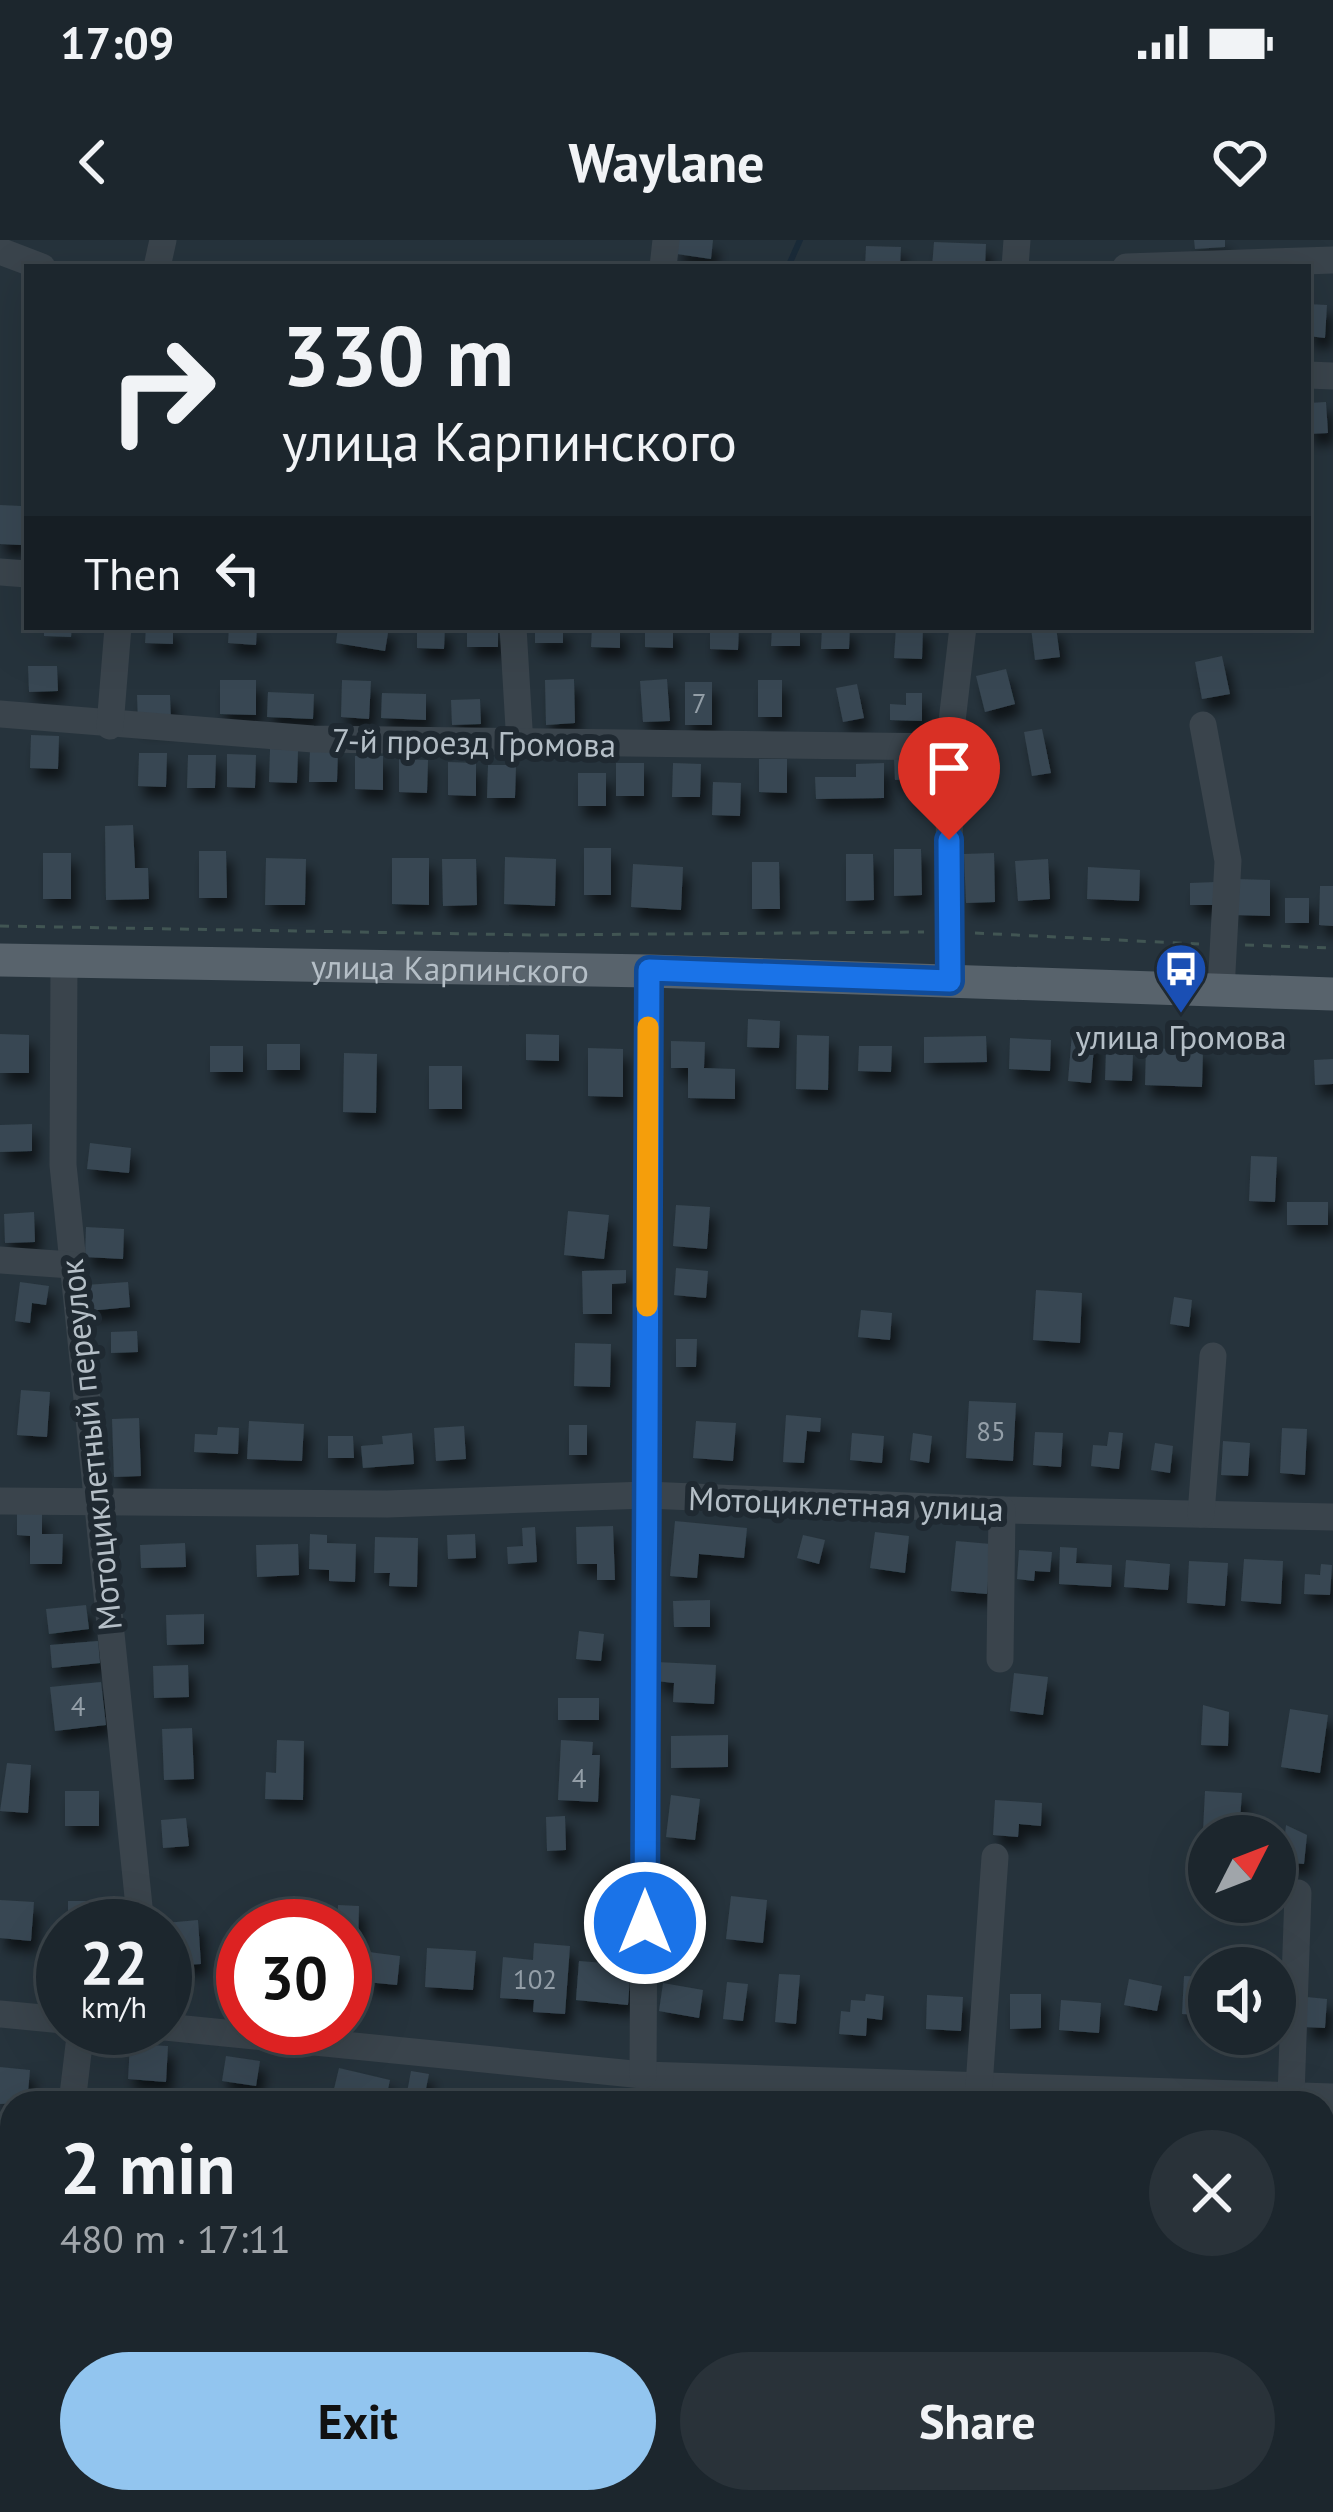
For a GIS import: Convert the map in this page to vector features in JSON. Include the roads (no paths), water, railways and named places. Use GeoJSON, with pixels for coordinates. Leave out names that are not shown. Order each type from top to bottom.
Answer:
{"type":"FeatureCollection","features":[{"type":"Feature","properties":{"kind":"main road","name":"улица Карпинского"},"geometry":{"type":"LineString","coordinates":[[0,960],[649,970],[1333,994]]}},
{"type":"Feature","properties":{"kind":"street"},"geometry":{"type":"LineString","coordinates":[[0,250],[35,264]]}},
{"type":"Feature","properties":{"kind":"street"},"geometry":{"type":"LineString","coordinates":[[1215,264],[1333,260]]}},
{"type":"Feature","properties":{"kind":"street"},"geometry":{"type":"LineString","coordinates":[[110,726],[118,630]]}},
{"type":"Feature","properties":{"kind":"street"},"geometry":{"type":"LineString","coordinates":[[513,630],[520,745]]}},
{"type":"Feature","properties":{"kind":"street"},"geometry":{"type":"LineString","coordinates":[[950,981],[949,747],[964,630]]}},
{"type":"Feature","properties":{"kind":"street","name":"7-й проезд Громова"},"geometry":{"type":"LineString","coordinates":[[0,714],[110,726],[520,745],[949,747]]}},
{"type":"Feature","properties":{"kind":"street"},"geometry":{"type":"LineString","coordinates":[[1203,725],[1228,861],[1221,990]]}},
{"type":"Feature","properties":{"kind":"street","name":"Мотоциклетный переулок"},"geometry":{"type":"LineString","coordinates":[[64,962],[63,1165],[138,1899]]}},
{"type":"Feature","properties":{"kind":"street"},"geometry":{"type":"LineString","coordinates":[[643,2074],[649,970]]}},
{"type":"Feature","properties":{"kind":"street"},"geometry":{"type":"LineString","coordinates":[[0,1260],[71,1265]]}},
{"type":"Feature","properties":{"kind":"street"},"geometry":{"type":"LineString","coordinates":[[1201,1514],[1213,1356]]}},
{"type":"Feature","properties":{"kind":"street","name":"Мотоциклетная улица"},"geometry":{"type":"LineString","coordinates":[[0,1501],[387,1504],[646,1495],[1333,1517]]}},
{"type":"Feature","properties":{"kind":"street"},"geometry":{"type":"LineString","coordinates":[[1000,1659],[1002,1510]]}},
{"type":"Feature","properties":{"kind":"street"},"geometry":{"type":"LineString","coordinates":[[979,2086],[995,1857]]}},
{"type":"Feature","properties":{"kind":"street"},"geometry":{"type":"LineString","coordinates":[[1291,2091],[1298,1893]]}},
{"type":"Feature","properties":{"kind":"street"},"geometry":{"type":"LineString","coordinates":[[0,2014],[36,2017]]}},
{"type":"Feature","properties":{"kind":"street"},"geometry":{"type":"LineString","coordinates":[[192,2030],[643,2074],[1135,2091]]}},
{"type":"Feature","properties":{"kind":"street"},"geometry":{"type":"LineString","coordinates":[[78,2091],[80,2055]]}},
{"type":"Feature","properties":{"kind":"waterway"},"geometry":{"type":"LineString","coordinates":[[789,264],[800,240]]}},
{"type":"Feature","properties":{"kind":"place","name":"улица Громова"},"geometry":{"type":"Point","coordinates":[1181,1015]}}]}
